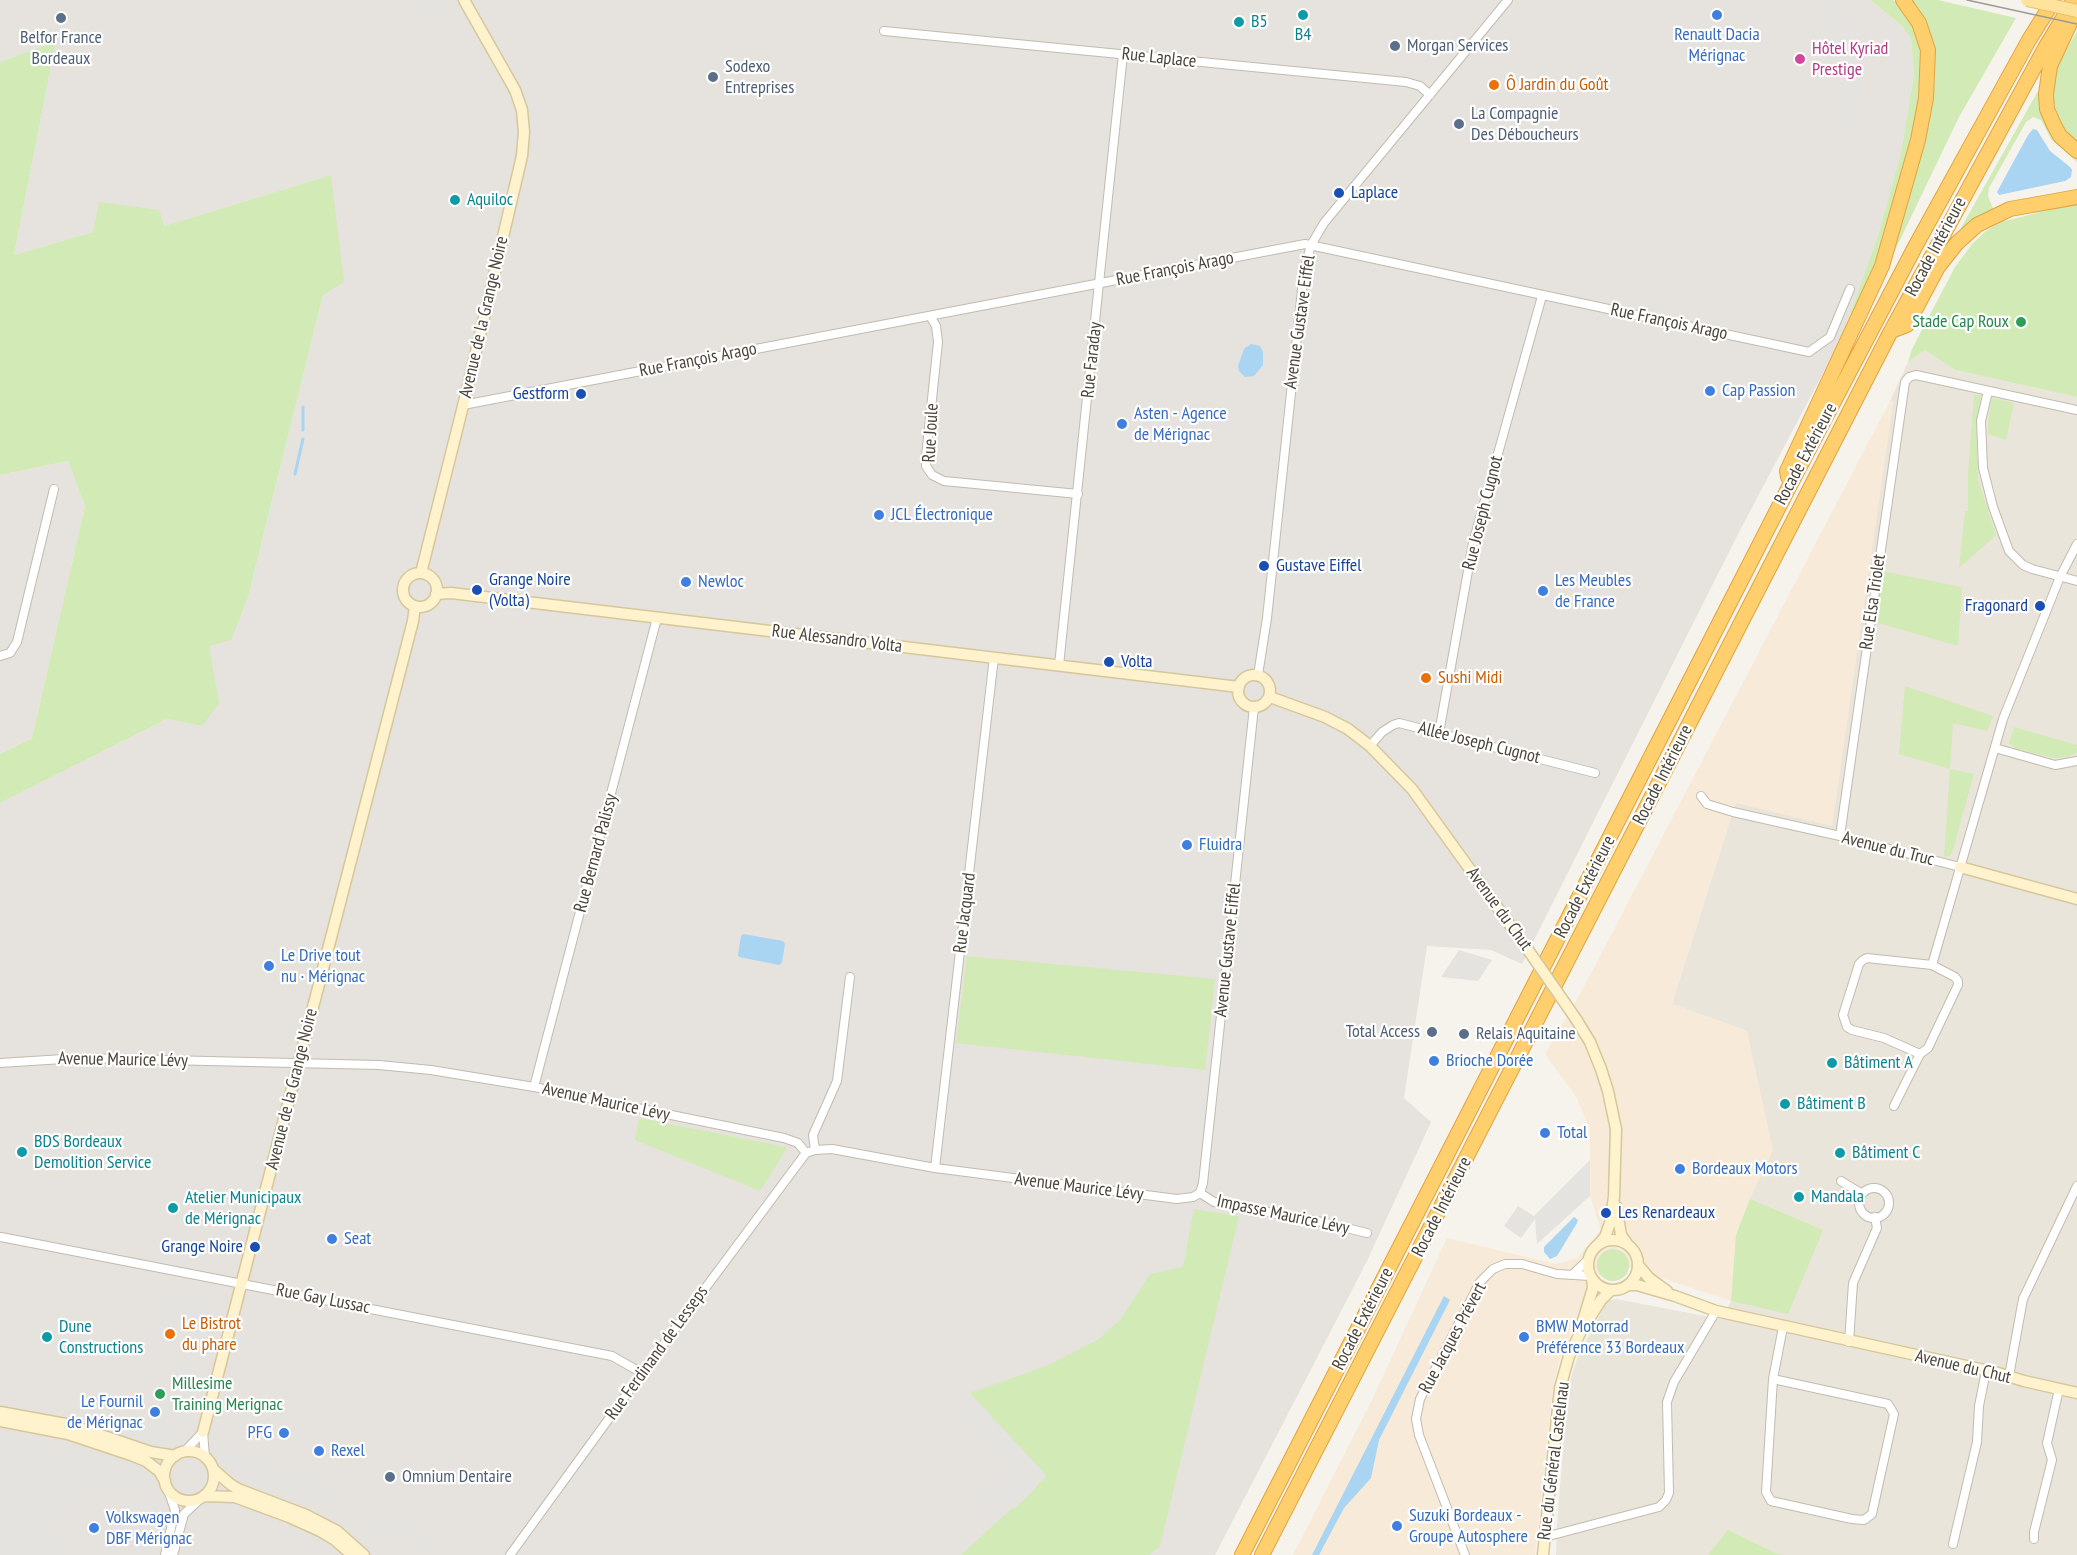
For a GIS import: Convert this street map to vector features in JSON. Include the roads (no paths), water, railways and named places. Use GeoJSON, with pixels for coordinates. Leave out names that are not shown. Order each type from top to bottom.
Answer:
{"type":"FeatureCollection","features":[{"type":"Feature","properties":{"kind":"highway"},"geometry":{"type":"LineString","coordinates":[[1789,487],[1787,471],[1882,266],[1918,140],[1926,98],[1928,50],[1919,23],[1903,0]]}},
{"type":"Feature","properties":{"kind":"highway"},"geometry":{"type":"LineString","coordinates":[[2029,40],[2047,0]]}},
{"type":"Feature","properties":{"kind":"highway","name":"Rocade Extérieure"},"geometry":{"type":"LineString","coordinates":[[1242,1555],[1789,487],[1916,245],[2029,40],[2054,0]]}},
{"type":"Feature","properties":{"kind":"highway","name":"Rocade Intérieure"},"geometry":{"type":"LineString","coordinates":[[1262,1555],[1891,331],[2045,48],[2076,1]]}},
{"type":"Feature","properties":{"kind":"highway"},"geometry":{"type":"LineString","coordinates":[[2077,10],[2050,66],[2046,94],[2048,109],[2054,125],[2060,136],[2077,151]]}},
{"type":"Feature","properties":{"kind":"highway"},"geometry":{"type":"LineString","coordinates":[[1891,331],[1907,325],[1938,267],[1957,243],[1977,225],[2010,209],[2077,197]]}},
{"type":"Feature","properties":{"kind":"main road"},"geometry":{"type":"LineString","coordinates":[[2027,0],[2077,10]]}},
{"type":"Feature","properties":{"kind":"main road"},"geometry":{"type":"LineString","coordinates":[[2065,0],[2076,1]]}},
{"type":"Feature","properties":{"kind":"street","name":"Avenue de la Grange Noire"},"geometry":{"type":"LineString","coordinates":[[421,573],[464,405],[522,156],[524,132],[522,110],[515,90],[465,0]]}},
{"type":"Feature","properties":{"kind":"street","name":"Avenue Gustave Eiffel"},"geometry":{"type":"LineString","coordinates":[[1258,675],[1267,618],[1304,271],[1311,245],[1324,223],[1508,0]]}},
{"type":"Feature","properties":{"kind":"street","name":"Rue Laplace"},"geometry":{"type":"LineString","coordinates":[[884,31],[1406,82],[1420,86],[1430,95]]}},
{"type":"Feature","properties":{"kind":"street","name":"Rue Faraday"},"geometry":{"type":"LineString","coordinates":[[1059,665],[1123,54]]}},
{"type":"Feature","properties":{"kind":"street","name":"Rue François Arago"},"geometry":{"type":"LineString","coordinates":[[464,405],[1299,245],[1311,245],[1809,352],[1830,337],[1850,289]]}},
{"type":"Feature","properties":{"kind":"street","name":"Rue Joseph Cugnot"},"geometry":{"type":"LineString","coordinates":[[1439,733],[1473,543],[1542,296]]}},
{"type":"Feature","properties":{"kind":"street","name":"Rue Joule"},"geometry":{"type":"LineString","coordinates":[[930,316],[936,326],[938,342],[926,456],[926,465],[932,475],[944,481],[1078,494]]}},
{"type":"Feature","properties":{"kind":"street","name":"Rue Elsa Triolet"},"geometry":{"type":"LineString","coordinates":[[1840,836],[1902,393],[1909,377],[1916,375],[1988,391]]}},
{"type":"Feature","properties":{"kind":"street"},"geometry":{"type":"LineString","coordinates":[[2077,410],[1988,391],[1981,421],[1982,455],[1986,481],[2005,542],[2014,558],[2031,569],[2077,581]]}},
{"type":"Feature","properties":{"kind":"street"},"geometry":{"type":"LineString","coordinates":[[0,656],[10,653],[17,642],[54,489]]}},
{"type":"Feature","properties":{"kind":"street"},"geometry":{"type":"LineString","coordinates":[[1932,964],[2002,719],[2060,577],[2077,544]]}},
{"type":"Feature","properties":{"kind":"street"},"geometry":{"type":"LineString","coordinates":[[421,573],[426,574],[433,580],[436,594],[430,603],[415,606],[406,599],[403,589],[406,579],[421,573]]}},
{"type":"Feature","properties":{"kind":"street","name":"Rue Alessandro Volta"},"geometry":{"type":"LineString","coordinates":[[436,594],[451,593],[1239,687]]}},
{"type":"Feature","properties":{"kind":"street","name":"Avenue de la Grange Noire"},"geometry":{"type":"LineString","coordinates":[[205,1457],[203,1432],[415,606]]}},
{"type":"Feature","properties":{"kind":"street","name":"Rue Bernard Palissy"},"geometry":{"type":"LineString","coordinates":[[534,1088],[657,618]]}},
{"type":"Feature","properties":{"kind":"street","name":"Rue Jacquard"},"geometry":{"type":"LineString","coordinates":[[935,1168],[994,657]]}},
{"type":"Feature","properties":{"kind":"street"},"geometry":{"type":"LineString","coordinates":[[1258,675],[1268,681],[1271,692],[1263,705],[1254,707],[1241,701],[1239,687],[1244,679],[1258,675]]}},
{"type":"Feature","properties":{"kind":"street","name":"Avenue du Chut"},"geometry":{"type":"LineString","coordinates":[[1270,697],[1325,717],[1348,729],[1370,746],[1412,789],[1576,1020],[1597,1057],[1614,1113],[1616,1148],[1614,1197],[1610,1223],[1605,1237],[1599,1244]]}},
{"type":"Feature","properties":{"kind":"street","name":"Avenue Gustave Eiffel"},"geometry":{"type":"LineString","coordinates":[[1200,1192],[1203,1182],[1254,707]]}},
{"type":"Feature","properties":{"kind":"street","name":"Allée Joseph Cugnot"},"geometry":{"type":"LineString","coordinates":[[1370,746],[1382,732],[1399,723],[1595,773]]}},
{"type":"Feature","properties":{"kind":"street"},"geometry":{"type":"LineString","coordinates":[[1995,748],[2055,765],[2077,761]]}},
{"type":"Feature","properties":{"kind":"street","name":"Avenue du Truc"},"geometry":{"type":"LineString","coordinates":[[1701,796],[1707,804],[1733,812],[1840,836],[2077,899]]}},
{"type":"Feature","properties":{"kind":"street"},"geometry":{"type":"LineString","coordinates":[[1894,1106],[1920,1054],[1928,1048],[1958,981],[1956,977],[1932,964],[1867,958],[1863,960],[1859,964],[1843,1015],[1847,1027],[1884,1038],[1920,1054]]}},
{"type":"Feature","properties":{"kind":"street"},"geometry":{"type":"LineString","coordinates":[[806,1153],[814,1149],[813,1135],[837,1081],[850,977]]}},
{"type":"Feature","properties":{"kind":"street","name":"Avenue Maurice Lévy"},"geometry":{"type":"LineString","coordinates":[[0,1063],[79,1058],[299,1062],[379,1065],[431,1070],[534,1088],[784,1138],[798,1143],[806,1153]]}},
{"type":"Feature","properties":{"kind":"street","name":"Avenue Maurice Lévy"},"geometry":{"type":"LineString","coordinates":[[814,1149],[832,1149],[935,1168],[1177,1199],[1193,1197],[1200,1192]]}},
{"type":"Feature","properties":{"kind":"street","name":"Rue Ferdinand de Lesseps"},"geometry":{"type":"LineString","coordinates":[[510,1555],[806,1153]]}},
{"type":"Feature","properties":{"kind":"street"},"geometry":{"type":"LineString","coordinates":[[1841,1180],[1862,1194]]}},
{"type":"Feature","properties":{"kind":"street"},"geometry":{"type":"LineString","coordinates":[[2009,1376],[2023,1299],[2077,1186]]}},
{"type":"Feature","properties":{"kind":"street"},"geometry":{"type":"LineString","coordinates":[[1875,1188],[1884,1192],[1888,1196],[1887,1210],[1880,1217],[1870,1218],[1862,1212],[1859,1203],[1862,1194],[1875,1188]]}},
{"type":"Feature","properties":{"kind":"street","name":"Impasse Maurice Lévy"},"geometry":{"type":"LineString","coordinates":[[1200,1192],[1214,1202],[1322,1222],[1367,1233]]}},
{"type":"Feature","properties":{"kind":"street","name":"Avenue du Chut"},"geometry":{"type":"LineString","coordinates":[[1614,1197],[1621,1235],[1628,1245]]}},
{"type":"Feature","properties":{"kind":"street"},"geometry":{"type":"LineString","coordinates":[[1850,1342],[1853,1283],[1877,1228],[1875,1217]]}},
{"type":"Feature","properties":{"kind":"street","name":"Rue Gay Lussac"},"geometry":{"type":"LineString","coordinates":[[0,1232],[0,1238],[612,1356],[642,1373]]}},
{"type":"Feature","properties":{"kind":"street"},"geometry":{"type":"LineString","coordinates":[[1573,1274],[1588,1260],[1594,1248],[1599,1244],[1614,1240],[1628,1245],[1637,1257],[1635,1278],[1629,1285],[1619,1290],[1597,1285],[1591,1278],[1588,1260]]}},
{"type":"Feature","properties":{"kind":"street","name":"Rue Jacques Prévert"},"geometry":{"type":"LineString","coordinates":[[1465,1555],[1419,1436],[1416,1419],[1420,1399],[1480,1282],[1487,1274],[1499,1266],[1511,1263],[1557,1274],[1573,1274],[1591,1278]]}},
{"type":"Feature","properties":{"kind":"street","name":"Avenue du Chut"},"geometry":{"type":"LineString","coordinates":[[1638,1265],[1649,1278],[1675,1296]]}},
{"type":"Feature","properties":{"kind":"street","name":"Rue du Général Castelnau"},"geometry":{"type":"LineString","coordinates":[[1580,1333],[1593,1288],[1591,1278]]}},
{"type":"Feature","properties":{"kind":"street","name":"Avenue du Chut"},"geometry":{"type":"LineString","coordinates":[[1629,1285],[1637,1285],[1675,1296],[1716,1311],[2077,1393]]}},
{"type":"Feature","properties":{"kind":"street","name":"Rue du Général Castelnau"},"geometry":{"type":"LineString","coordinates":[[1544,1555],[1560,1388],[1569,1356],[1580,1333],[1611,1290]]}},
{"type":"Feature","properties":{"kind":"street"},"geometry":{"type":"LineString","coordinates":[[1545,1537],[1659,1507],[1666,1500],[1669,1493],[1667,1402],[1674,1382],[1716,1311]]}},
{"type":"Feature","properties":{"kind":"street"},"geometry":{"type":"LineString","coordinates":[[1773,1379],[1888,1404],[1894,1414],[1872,1514],[1864,1520],[1852,1520],[1772,1501],[1766,1492],[1773,1379],[1783,1327]]}},
{"type":"Feature","properties":{"kind":"street"},"geometry":{"type":"LineString","coordinates":[[1953,1544],[1977,1442],[1979,1406],[1986,1371]]}},
{"type":"Feature","properties":{"kind":"street"},"geometry":{"type":"LineString","coordinates":[[2034,1539],[2052,1460],[2047,1443],[2059,1389]]}},
{"type":"Feature","properties":{"kind":"street"},"geometry":{"type":"LineString","coordinates":[[0,1412],[70,1425],[151,1452],[179,1454],[191,1452],[205,1457],[213,1469],[230,1485],[306,1515],[337,1531],[364,1555]]}},
{"type":"Feature","properties":{"kind":"street"},"geometry":{"type":"LineString","coordinates":[[0,1421],[68,1434],[120,1450],[146,1461],[159,1471],[175,1510],[165,1555]]}},
{"type":"Feature","properties":{"kind":"street","name":"Avenue de la Grange Noire"},"geometry":{"type":"LineString","coordinates":[[179,1454],[203,1432]]}},
{"type":"Feature","properties":{"kind":"street"},"geometry":{"type":"LineString","coordinates":[[179,1454],[166,1467],[166,1486],[174,1496],[190,1502],[202,1498],[235,1497],[320,1531],[352,1555]]}},
{"type":"Feature","properties":{"kind":"street"},"geometry":{"type":"LineString","coordinates":[[173,1555],[184,1514],[202,1498],[213,1484],[213,1469]]}},
{"type":"Feature","properties":{"kind":"water"},"geometry":{"type":"Polygon","coordinates":[[[2033,129],[2037,130],[2050,151],[2070,167],[2071,177],[2065,181],[1999,195],[1997,192],[2033,129]]]}},
{"type":"Feature","properties":{"kind":"water"},"geometry":{"type":"Polygon","coordinates":[[[1251,344],[1260,346],[1263,352],[1263,365],[1254,376],[1245,377],[1239,371],[1238,366],[1244,349],[1251,344]]]}},
{"type":"Feature","properties":{"kind":"water"},"geometry":{"type":"Polygon","coordinates":[[[743,934],[783,941],[785,944],[782,962],[779,965],[739,957],[743,934]]]}},
{"type":"Feature","properties":{"kind":"water"},"geometry":{"type":"Polygon","coordinates":[[[1574,1217],[1578,1220],[1577,1223],[1557,1256],[1550,1259],[1544,1252],[1544,1247],[1574,1217]]]}},
{"type":"Feature","properties":{"kind":"water"},"geometry":{"type":"Polygon","coordinates":[[[1444,1296],[1450,1300],[1379,1440],[1371,1478],[1344,1508],[1319,1555],[1312,1555],[1444,1296]]]}},
{"type":"Feature","properties":{"kind":"waterway"},"geometry":{"type":"LineString","coordinates":[[303,407],[303,430]]}},
{"type":"Feature","properties":{"kind":"waterway"},"geometry":{"type":"LineString","coordinates":[[295,474],[303,439]]}},
{"type":"Feature","properties":{"kind":"tram line"},"geometry":{"type":"LineString","coordinates":[[1967,0],[2077,24]]}},
{"type":"Feature","properties":{"kind":"place","name":"B4"},"geometry":{"type":"Point","coordinates":[1303,15]}},
{"type":"Feature","properties":{"kind":"place","name":"Renault Dacia Mérignac"},"geometry":{"type":"Point","coordinates":[1717,15]}},
{"type":"Feature","properties":{"kind":"place","name":"Belfor France Bordeaux"},"geometry":{"type":"Point","coordinates":[61,18]}},
{"type":"Feature","properties":{"kind":"place","name":"B5"},"geometry":{"type":"Point","coordinates":[1239,22]}},
{"type":"Feature","properties":{"kind":"place","name":"Morgan Services"},"geometry":{"type":"Point","coordinates":[1395,46]}},
{"type":"Feature","properties":{"kind":"place","name":"Hôtel Kyriad Prestige"},"geometry":{"type":"Point","coordinates":[1800,59]}},
{"type":"Feature","properties":{"kind":"place","name":"Sodexo Entreprises"},"geometry":{"type":"Point","coordinates":[713,77]}},
{"type":"Feature","properties":{"kind":"place","name":"Ô Jardin du Goût"},"geometry":{"type":"Point","coordinates":[1494,85]}},
{"type":"Feature","properties":{"kind":"place","name":"La Compagnie Des Déboucheurs"},"geometry":{"type":"Point","coordinates":[1459,124]}},
{"type":"Feature","properties":{"kind":"place","name":"Laplace"},"geometry":{"type":"Point","coordinates":[1339,193]}},
{"type":"Feature","properties":{"kind":"place","name":"Aquiloc"},"geometry":{"type":"Point","coordinates":[455,200]}},
{"type":"Feature","properties":{"kind":"place","name":"Stade Cap Roux"},"geometry":{"type":"Point","coordinates":[2021,322]}},
{"type":"Feature","properties":{"kind":"place","name":"Cap Passion"},"geometry":{"type":"Point","coordinates":[1710,391]}},
{"type":"Feature","properties":{"kind":"place","name":"Gestform"},"geometry":{"type":"Point","coordinates":[581,394]}},
{"type":"Feature","properties":{"kind":"place","name":"Asten - Agence de Mérignac"},"geometry":{"type":"Point","coordinates":[1122,424]}},
{"type":"Feature","properties":{"kind":"place","name":"JCL Électronique"},"geometry":{"type":"Point","coordinates":[879,515]}},
{"type":"Feature","properties":{"kind":"place","name":"Gustave Eiffel"},"geometry":{"type":"Point","coordinates":[1264,566]}},
{"type":"Feature","properties":{"kind":"place","name":"Newloc"},"geometry":{"type":"Point","coordinates":[686,582]}},
{"type":"Feature","properties":{"kind":"place","name":"Grange Noire (Volta)"},"geometry":{"type":"Point","coordinates":[477,590]}},
{"type":"Feature","properties":{"kind":"place","name":"Les Meubles de France"},"geometry":{"type":"Point","coordinates":[1543,591]}},
{"type":"Feature","properties":{"kind":"place","name":"Fragonard"},"geometry":{"type":"Point","coordinates":[2040,606]}},
{"type":"Feature","properties":{"kind":"place","name":"Volta"},"geometry":{"type":"Point","coordinates":[1109,662]}},
{"type":"Feature","properties":{"kind":"place","name":"Sushi Midi"},"geometry":{"type":"Point","coordinates":[1426,678]}},
{"type":"Feature","properties":{"kind":"place","name":"Fluidra"},"geometry":{"type":"Point","coordinates":[1187,845]}},
{"type":"Feature","properties":{"kind":"place","name":"Le Drive tout nu · Mérignac"},"geometry":{"type":"Point","coordinates":[269,966]}},
{"type":"Feature","properties":{"kind":"place","name":"Total Access"},"geometry":{"type":"Point","coordinates":[1432,1032]}},
{"type":"Feature","properties":{"kind":"place","name":"Relais Aquitaine"},"geometry":{"type":"Point","coordinates":[1464,1034]}},
{"type":"Feature","properties":{"kind":"place","name":"Brioche Dorée"},"geometry":{"type":"Point","coordinates":[1434,1061]}},
{"type":"Feature","properties":{"kind":"place","name":"Bâtiment A"},"geometry":{"type":"Point","coordinates":[1832,1063]}},
{"type":"Feature","properties":{"kind":"place","name":"Bâtiment B"},"geometry":{"type":"Point","coordinates":[1785,1104]}},
{"type":"Feature","properties":{"kind":"place","name":"Total"},"geometry":{"type":"Point","coordinates":[1545,1133]}},
{"type":"Feature","properties":{"kind":"place","name":"BDS Bordeaux Demolition Service"},"geometry":{"type":"Point","coordinates":[22,1152]}},
{"type":"Feature","properties":{"kind":"place","name":"Bâtiment C"},"geometry":{"type":"Point","coordinates":[1840,1153]}},
{"type":"Feature","properties":{"kind":"place","name":"Bordeaux Motors"},"geometry":{"type":"Point","coordinates":[1680,1169]}},
{"type":"Feature","properties":{"kind":"place","name":"Mandala"},"geometry":{"type":"Point","coordinates":[1799,1197]}},
{"type":"Feature","properties":{"kind":"place","name":"Atelier Municipaux de Mérignac"},"geometry":{"type":"Point","coordinates":[173,1208]}},
{"type":"Feature","properties":{"kind":"place","name":"Les Renardeaux"},"geometry":{"type":"Point","coordinates":[1606,1213]}},
{"type":"Feature","properties":{"kind":"place","name":"Seat"},"geometry":{"type":"Point","coordinates":[332,1239]}},
{"type":"Feature","properties":{"kind":"place","name":"Grange Noire"},"geometry":{"type":"Point","coordinates":[255,1247]}},
{"type":"Feature","properties":{"kind":"place","name":"Le Bistrot du phare"},"geometry":{"type":"Point","coordinates":[170,1334]}},
{"type":"Feature","properties":{"kind":"place","name":"Dune Constructions"},"geometry":{"type":"Point","coordinates":[47,1337]}},
{"type":"Feature","properties":{"kind":"place","name":"BMW Motorrad Préférence 33 Bordeaux"},"geometry":{"type":"Point","coordinates":[1524,1337]}},
{"type":"Feature","properties":{"kind":"place","name":"Millesime Training Merignac"},"geometry":{"type":"Point","coordinates":[160,1394]}},
{"type":"Feature","properties":{"kind":"place","name":"Le Fournil de Mérignac"},"geometry":{"type":"Point","coordinates":[155,1412]}},
{"type":"Feature","properties":{"kind":"place","name":"PFG"},"geometry":{"type":"Point","coordinates":[284,1433]}},
{"type":"Feature","properties":{"kind":"place","name":"Rexel"},"geometry":{"type":"Point","coordinates":[319,1451]}},
{"type":"Feature","properties":{"kind":"place","name":"Omnium Dentaire"},"geometry":{"type":"Point","coordinates":[390,1477]}},
{"type":"Feature","properties":{"kind":"place","name":"Suzuki Bordeaux - Groupe Autosphere"},"geometry":{"type":"Point","coordinates":[1397,1526]}},
{"type":"Feature","properties":{"kind":"place","name":"Volkswagen DBF Mérignac"},"geometry":{"type":"Point","coordinates":[94,1528]}}]}
